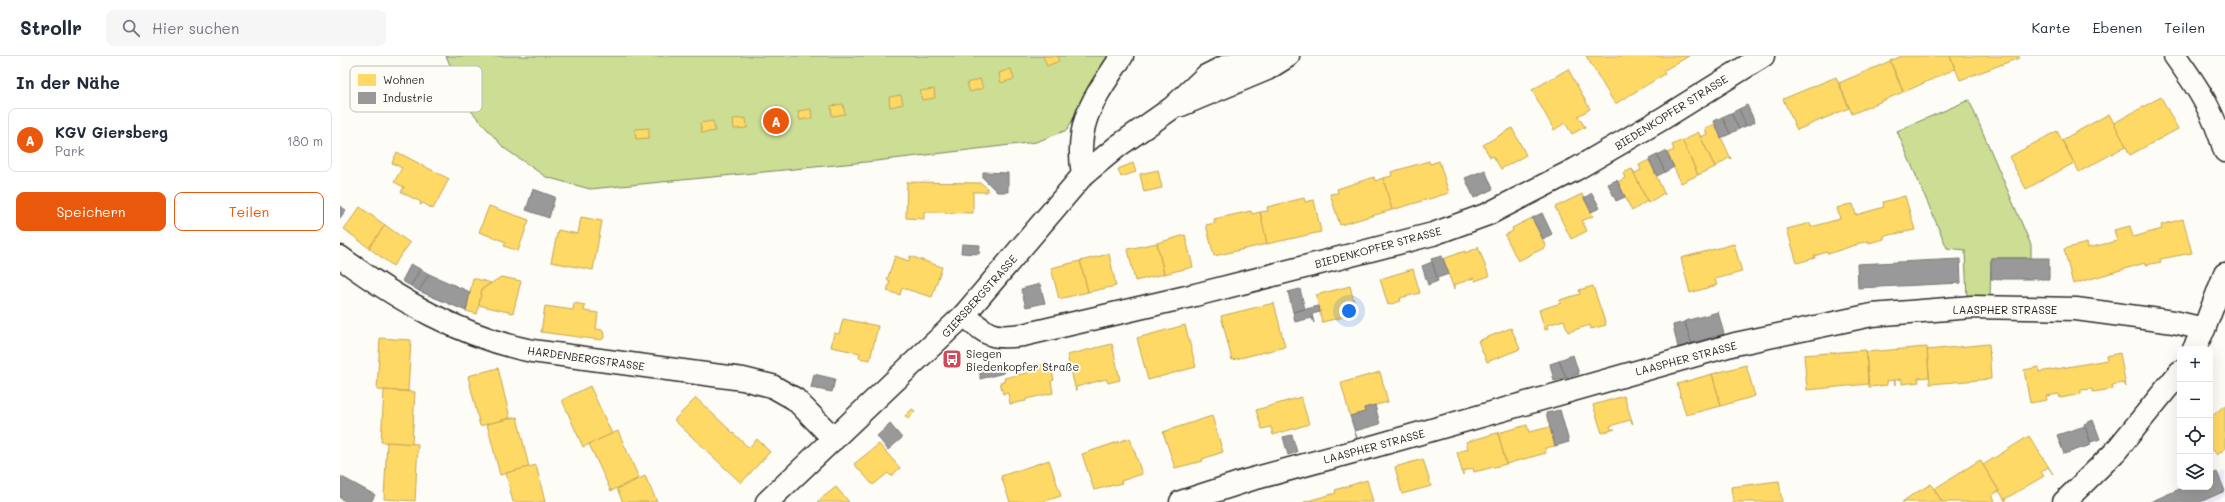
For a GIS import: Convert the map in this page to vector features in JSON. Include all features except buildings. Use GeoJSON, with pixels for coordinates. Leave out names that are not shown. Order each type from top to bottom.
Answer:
{"type":"FeatureCollection","features":[{"type":"Feature","properties":{"kind":"street"},"geometry":{"type":"LineString","coordinates":[[1083,175],[1080,153],[1082,131],[1088,112],[1122,56]]}},
{"type":"Feature","properties":{"kind":"street","name":"GIERSBERGSTRASSE"},"geometry":{"type":"LineString","coordinates":[[767,502],[964,315],[1083,175],[1118,146],[1172,108],[1206,76],[1226,66],[1260,56]]}},
{"type":"Feature","properties":{"kind":"street","name":"GIERSBERGSTRASSE"},"geometry":{"type":"LineString","coordinates":[[1172,108],[1267,69],[1288,56]]}},
{"type":"Feature","properties":{"kind":"street","name":"BIEDENKOPFER STRASSE"},"geometry":{"type":"LineString","coordinates":[[964,315],[986,333],[999,338],[1023,335],[1195,296],[1433,234],[1488,214],[1576,169],[1662,119],[1763,56]]}},
{"type":"Feature","properties":{"kind":"street"},"geometry":{"type":"LineString","coordinates":[[2175,56],[2207,103],[2216,122],[2225,151]]}},
{"type":"Feature","properties":{"kind":"street","name":"HARDENBERGSTRASSE"},"geometry":{"type":"LineString","coordinates":[[340,256],[404,301],[442,321],[501,345],[532,351],[743,379],[772,386],[795,399],[834,438]]}},
{"type":"Feature","properties":{"kind":"street"},"geometry":{"type":"LineString","coordinates":[[2196,346],[2204,329],[2225,274]]}},
{"type":"Feature","properties":{"kind":"street","name":"LAASPHER STRASSE"},"geometry":{"type":"LineString","coordinates":[[1182,502],[1249,480],[1376,446],[1735,344],[1872,315],[1972,307],[2076,309],[2174,322],[2204,329]]}},
{"type":"Feature","properties":{"kind":"street"},"geometry":{"type":"LineString","coordinates":[[2064,502],[2115,452],[2177,376]]}},
{"type":"Feature","properties":{"kind":"shaded area"},"geometry":{"type":"Polygon","coordinates":[[[2225,471],[2225,496],[2211,502],[2156,502],[2199,490],[2213,490],[2213,477],[2225,471]]]}},
{"type":"Feature","properties":{"kind":"green space"},"geometry":{"type":"Polygon","coordinates":[[[446,56],[1108,56],[1067,130],[1036,142],[876,161],[590,189],[546,177],[504,148],[472,112],[482,112],[482,66],[451,66],[446,56]]]}},
{"type":"Feature","properties":{"kind":"green space"},"geometry":{"type":"Polygon","coordinates":[[[1969,100],[2031,245],[2031,258],[1991,258],[1990,299],[1967,299],[1965,250],[1947,248],[1897,131],[1969,100]]]}},
{"type":"Feature","properties":{"kind":"place","name":"KGV Giersberg"},"geometry":{"type":"Point","coordinates":[776,121]}},
{"type":"Feature","properties":{"kind":"place","name":"Siegen Biedenkopfer Straße"},"geometry":{"type":"Point","coordinates":[952,359]}}]}
